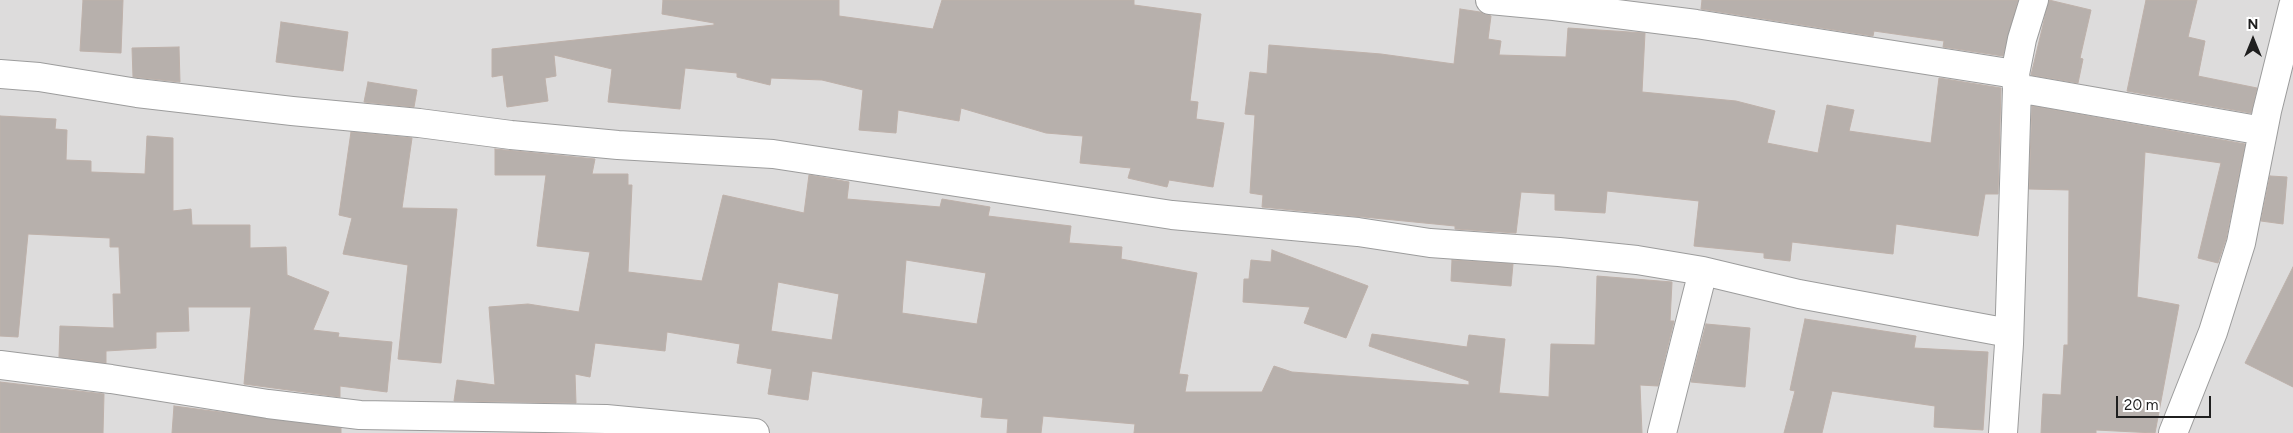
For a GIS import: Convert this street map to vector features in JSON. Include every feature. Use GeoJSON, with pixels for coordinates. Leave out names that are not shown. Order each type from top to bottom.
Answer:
{"type":"FeatureCollection","features":[{"type":"Feature","properties":{"kind":"street"},"geometry":{"type":"LineString","coordinates":[[1490,0],[1696,24],[2016,81],[2263,132]]}},
{"type":"Feature","properties":{"kind":"street"},"geometry":{"type":"LineString","coordinates":[[2003,433],[2009,333],[2016,81],[2022,39],[2034,0]]}},
{"type":"Feature","properties":{"kind":"street"},"geometry":{"type":"LineString","coordinates":[[2173,433],[2213,332],[2241,243],[2263,132],[2293,6]]}},
{"type":"Feature","properties":{"kind":"street"},"geometry":{"type":"LineString","coordinates":[[0,74],[38,77],[195,100],[419,123],[511,135],[618,145],[773,154],[1172,215],[1358,232],[1430,243],[1559,252],[1637,260],[1703,271],[1799,294],[2009,333]]}},
{"type":"Feature","properties":{"kind":"street"},"geometry":{"type":"LineString","coordinates":[[1662,433],[1703,271]]}},
{"type":"Feature","properties":{"kind":"street"},"geometry":{"type":"LineString","coordinates":[[0,365],[111,379],[268,404],[360,415],[606,419],[755,433]]}},
{"type":"Feature","properties":{"kind":"shaded area"},"geometry":{"type":"Polygon","coordinates":[[[0,0],[2293,0],[2293,433],[0,433],[0,0]]]}},
{"type":"Feature","properties":{"kind":"building"},"geometry":{"type":"Polygon","coordinates":[[[83,0],[123,0],[121,53],[80,51],[83,0]]]}},
{"type":"Feature","properties":{"kind":"building"},"geometry":{"type":"Polygon","coordinates":[[[663,0],[839,0],[839,16],[933,29],[942,0],[1134,0],[1134,5],[1201,14],[1190,101],[1198,102],[1196,119],[1224,123],[1213,187],[1169,180],[1167,187],[1128,178],[1131,168],[1080,163],[1083,136],[1046,133],[961,108],[959,121],[898,110],[896,133],[859,130],[863,90],[822,80],[771,78],[770,85],[737,77],[737,73],[685,68],[680,109],[608,102],[612,69],[554,55],[556,76],[545,78],[548,101],[507,107],[503,75],[492,77],[492,49],[714,25],[714,23],[662,14],[663,0]]]}},
{"type":"Feature","properties":{"kind":"building"},"geometry":{"type":"Polygon","coordinates":[[[1702,0],[2018,0],[2003,56],[1943,47],[1944,41],[1874,31],[1873,36],[1701,9],[1702,0]]]}},
{"type":"Feature","properties":{"kind":"building"},"geometry":{"type":"Polygon","coordinates":[[[2049,0],[2091,10],[2080,58],[2083,59],[2078,83],[2031,75],[2049,0]]]}},
{"type":"Feature","properties":{"kind":"building"},"geometry":{"type":"Polygon","coordinates":[[[2146,0],[2197,0],[2188,37],[2205,41],[2198,76],[2257,88],[2251,113],[2127,91],[2146,0]]]}},
{"type":"Feature","properties":{"kind":"building"},"geometry":{"type":"Polygon","coordinates":[[[1460,9],[1491,16],[1488,39],[1501,41],[1499,55],[1566,57],[1568,28],[1645,33],[1642,92],[1736,101],[1775,111],[1767,143],[1818,153],[1827,105],[1854,110],[1849,131],[1931,143],[1939,78],[2001,88],[1998,194],[1985,194],[1978,236],[1896,224],[1893,254],[1792,242],[1790,261],[1764,258],[1764,253],[1694,246],[1699,201],[1607,191],[1605,213],[1555,210],[1555,194],[1521,192],[1516,233],[1455,229],[1455,226],[1262,207],[1263,195],[1250,193],[1255,115],[1245,114],[1250,72],[1267,74],[1269,45],[1381,54],[1454,64],[1460,9]]]}},
{"type":"Feature","properties":{"kind":"building"},"geometry":{"type":"Polygon","coordinates":[[[281,22],[348,32],[343,71],[276,62],[281,22]]]}},
{"type":"Feature","properties":{"kind":"building"},"geometry":{"type":"Polygon","coordinates":[[[179,47],[180,82],[133,77],[132,48],[179,47]]]}},
{"type":"Feature","properties":{"kind":"building"},"geometry":{"type":"Polygon","coordinates":[[[368,82],[417,90],[414,107],[364,102],[368,82]]]}},
{"type":"Feature","properties":{"kind":"building"},"geometry":{"type":"Polygon","coordinates":[[[2032,106],[2245,144],[2226,239],[2218,263],[2198,258],[2221,163],[2145,152],[2137,297],[2179,305],[2155,433],[2096,430],[2096,433],[2041,433],[2043,394],[2061,395],[2064,345],[2068,345],[2069,190],[2029,189],[2032,106]]]}},
{"type":"Feature","properties":{"kind":"building"},"geometry":{"type":"Polygon","coordinates":[[[0,116],[56,119],[55,129],[67,130],[66,160],[91,161],[91,172],[145,174],[147,136],[173,138],[173,211],[191,209],[192,225],[250,225],[250,248],[286,247],[287,275],[329,292],[313,330],[339,333],[338,337],[392,342],[387,392],[340,386],[340,397],[244,384],[251,307],[188,307],[189,331],[156,332],[156,348],[106,351],[106,363],[59,357],[60,326],[114,328],[113,294],[121,294],[119,247],[110,247],[110,238],[28,234],[18,337],[0,336],[0,116]]]}},
{"type":"Feature","properties":{"kind":"building"},"geometry":{"type":"Polygon","coordinates":[[[351,132],[412,138],[402,208],[457,209],[441,363],[398,359],[408,265],[343,254],[352,218],[339,215],[351,132]]]}},
{"type":"Feature","properties":{"kind":"building"},"geometry":{"type":"Polygon","coordinates":[[[495,149],[595,159],[592,174],[628,174],[628,185],[632,185],[628,272],[702,281],[723,195],[804,213],[809,175],[849,182],[847,199],[940,207],[942,199],[990,207],[988,216],[1071,226],[1069,243],[1122,247],[1121,259],[1197,273],[1179,374],[1188,375],[1185,392],[1262,392],[1274,366],[1292,372],[1469,385],[1469,381],[1369,346],[1372,334],[1467,347],[1469,335],[1505,339],[1499,393],[1549,397],[1551,344],[1595,345],[1597,276],[1672,282],[1670,321],[1674,321],[1658,386],[1640,385],[1642,433],[1134,433],[1135,424],[1043,416],[1041,433],[1007,433],[1008,419],[981,417],[983,398],[812,371],[808,400],[768,394],[772,369],[737,363],[740,344],[667,332],[665,351],[595,343],[590,377],[575,374],[576,403],[454,401],[457,380],[495,385],[489,307],[528,304],[579,312],[590,252],[537,246],[546,175],[495,175],[495,149]],[[906,260],[902,313],[977,324],[986,273],[906,260]],[[778,282],[771,331],[832,340],[839,294],[778,282]]]}},
{"type":"Feature","properties":{"kind":"building"},"geometry":{"type":"Polygon","coordinates":[[[2270,176],[2287,177],[2283,224],[2261,221],[2270,176]]]}},
{"type":"Feature","properties":{"kind":"building"},"geometry":{"type":"Polygon","coordinates":[[[1272,250],[1368,286],[1346,338],[1304,323],[1310,307],[1243,302],[1244,279],[1249,279],[1251,260],[1271,262],[1272,250]]]}},
{"type":"Feature","properties":{"kind":"building"},"geometry":{"type":"Polygon","coordinates":[[[1452,260],[1513,264],[1511,286],[1451,281],[1452,260]]]}},
{"type":"Feature","properties":{"kind":"building"},"geometry":{"type":"Polygon","coordinates":[[[2293,267],[2293,387],[2245,363],[2293,267]]]}},
{"type":"Feature","properties":{"kind":"building"},"geometry":{"type":"Polygon","coordinates":[[[1805,319],[1916,336],[1914,348],[1988,352],[1983,430],[1934,427],[1935,406],[1832,391],[1822,433],[1784,433],[1795,391],[1790,390],[1805,319]]]}},
{"type":"Feature","properties":{"kind":"building"},"geometry":{"type":"Polygon","coordinates":[[[1706,324],[1750,328],[1745,387],[1691,382],[1706,324]]]}},
{"type":"Feature","properties":{"kind":"building"},"geometry":{"type":"Polygon","coordinates":[[[0,382],[104,394],[103,433],[0,433],[0,382]]]}},
{"type":"Feature","properties":{"kind":"building"},"geometry":{"type":"Polygon","coordinates":[[[174,406],[341,428],[341,433],[172,433],[174,406]]]}}]}
